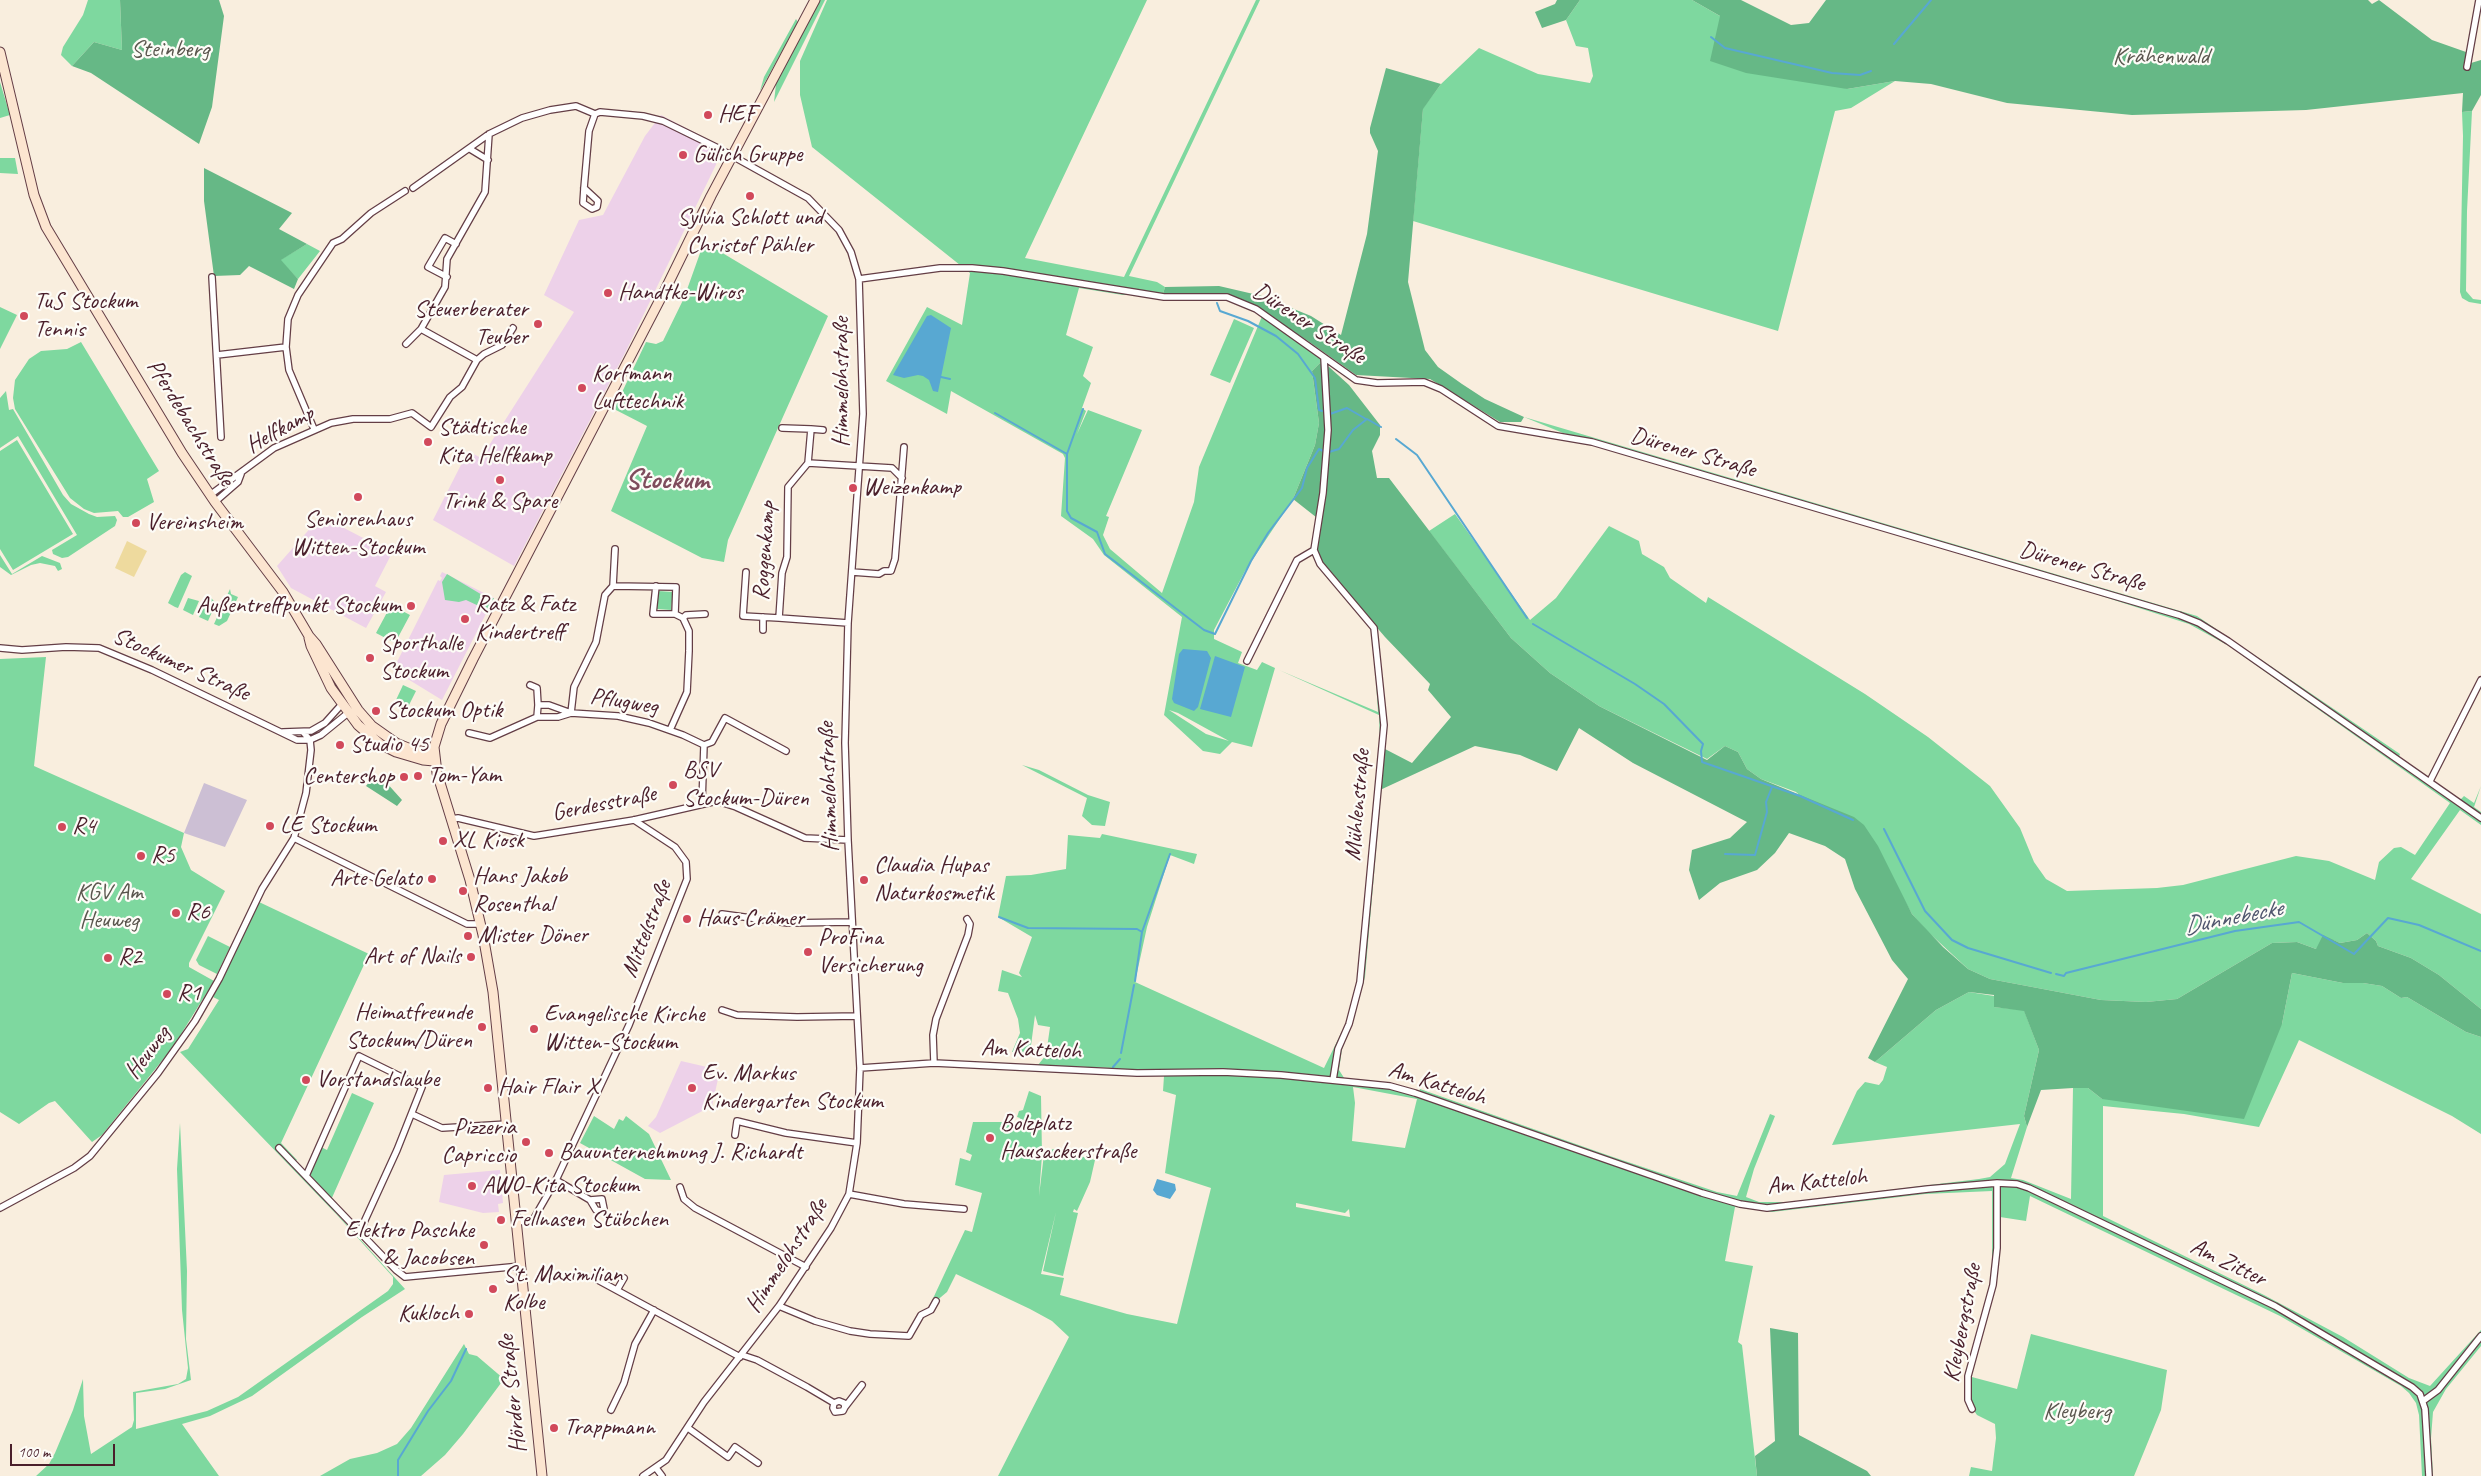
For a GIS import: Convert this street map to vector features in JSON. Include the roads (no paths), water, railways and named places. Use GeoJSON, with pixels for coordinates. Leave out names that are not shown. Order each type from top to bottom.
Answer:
{"type":"FeatureCollection","features":[{"type":"Feature","properties":{"kind":"main road"},"geometry":{"type":"LineString","coordinates":[[434,757],[442,724],[472,659],[815,0]]}},
{"type":"Feature","properties":{"kind":"main road","name":"Pferdebachstraße"},"geometry":{"type":"LineString","coordinates":[[0,52],[34,195],[46,227],[182,453],[283,592],[352,702],[372,726],[386,737],[404,747],[434,757]]}},
{"type":"Feature","properties":{"kind":"main road","name":"Pferdebachstraße"},"geometry":{"type":"LineString","coordinates":[[309,636],[317,661],[342,704],[365,732],[386,747],[412,758],[434,757]]}},
{"type":"Feature","properties":{"kind":"main road"},"geometry":{"type":"LineString","coordinates":[[342,704],[352,702]]}},
{"type":"Feature","properties":{"kind":"main road"},"geometry":{"type":"LineString","coordinates":[[348,713],[352,702]]}},
{"type":"Feature","properties":{"kind":"main road","name":"Hörder Straße"},"geometry":{"type":"LineString","coordinates":[[434,757],[480,924],[493,992],[542,1476]]}},
{"type":"Feature","properties":{"kind":"street"},"geometry":{"type":"LineString","coordinates":[[2467,67],[2479,0]]}},
{"type":"Feature","properties":{"kind":"street","name":"Himmelohstraße"},"geometry":{"type":"LineString","coordinates":[[413,188],[468,151],[489,134],[513,121],[550,110],[576,106],[595,114],[600,112],[643,116],[663,121],[797,190],[818,206],[845,240],[859,279],[863,382],[860,465],[848,623],[845,725],[848,840],[860,1068],[857,1143],[849,1194],[831,1228],[779,1306],[704,1402],[666,1460],[643,1476]]}},
{"type":"Feature","properties":{"kind":"street"},"geometry":{"type":"LineString","coordinates":[[584,188],[589,131],[595,114]]}},
{"type":"Feature","properties":{"kind":"street"},"geometry":{"type":"LineString","coordinates":[[406,344],[420,329],[445,286],[447,259],[485,192],[489,134]]}},
{"type":"Feature","properties":{"kind":"street"},"geometry":{"type":"LineString","coordinates":[[468,151],[488,160]]}},
{"type":"Feature","properties":{"kind":"street"},"geometry":{"type":"LineString","coordinates":[[314,429],[291,376],[286,348],[288,319],[298,295],[326,250],[371,213],[405,191]]}},
{"type":"Feature","properties":{"kind":"street"},"geometry":{"type":"LineString","coordinates":[[447,277],[428,267],[445,238],[456,244]]}},
{"type":"Feature","properties":{"kind":"street"},"geometry":{"type":"LineString","coordinates":[[436,253],[447,259]]}},
{"type":"Feature","properties":{"kind":"street","name":"Dürener Straße"},"geometry":{"type":"LineString","coordinates":[[859,279],[940,268],[972,268],[1003,271],[1164,297],[1227,297],[1256,309],[1356,380],[1377,383],[1411,381],[1430,384],[1498,426],[1592,442],[2179,615],[2228,641],[2481,818]]}},
{"type":"Feature","properties":{"kind":"street"},"geometry":{"type":"LineString","coordinates":[[212,277],[221,437]]}},
{"type":"Feature","properties":{"kind":"street","name":"Helfkamp"},"geometry":{"type":"LineString","coordinates":[[213,498],[233,476],[241,474],[274,448],[314,429],[341,420],[368,418],[390,420],[412,413],[432,427],[450,397],[462,387],[477,360],[484,354],[502,345],[513,328]]}},
{"type":"Feature","properties":{"kind":"street"},"geometry":{"type":"LineString","coordinates":[[420,329],[477,360]]}},
{"type":"Feature","properties":{"kind":"street"},"geometry":{"type":"LineString","coordinates":[[217,355],[286,348]]}},
{"type":"Feature","properties":{"kind":"street"},"geometry":{"type":"LineString","coordinates":[[1247,661],[1297,560],[1314,550],[1328,430],[1324,358]]}},
{"type":"Feature","properties":{"kind":"street"},"geometry":{"type":"LineString","coordinates":[[782,428],[823,430]]}},
{"type":"Feature","properties":{"kind":"street"},"geometry":{"type":"LineString","coordinates":[[811,429],[808,463],[892,468],[902,478]]}},
{"type":"Feature","properties":{"kind":"street"},"geometry":{"type":"LineString","coordinates":[[852,572],[879,574],[884,571],[890,571],[895,559],[904,447]]}},
{"type":"Feature","properties":{"kind":"street","name":"Roggenkamp"},"geometry":{"type":"LineString","coordinates":[[779,618],[782,573],[787,557],[788,487],[808,463]]}},
{"type":"Feature","properties":{"kind":"street","name":"Helfkamp"},"geometry":{"type":"LineString","coordinates":[[213,498],[238,482],[241,474]]}},
{"type":"Feature","properties":{"kind":"street","name":"Pflugweg"},"geometry":{"type":"LineString","coordinates":[[571,713],[574,687],[596,642],[605,595],[613,586],[615,549]]}},
{"type":"Feature","properties":{"kind":"street","name":"Mühlenstraße"},"geometry":{"type":"LineString","coordinates":[[1314,550],[1320,564],[1374,628],[1384,725],[1360,982],[1349,1024],[1338,1049],[1333,1080]]}},
{"type":"Feature","properties":{"kind":"street","name":"Roggenkamp"},"geometry":{"type":"LineString","coordinates":[[746,572],[743,616],[848,623]]}},
{"type":"Feature","properties":{"kind":"street"},"geometry":{"type":"LineString","coordinates":[[613,586],[676,587],[675,614]]}},
{"type":"Feature","properties":{"kind":"street"},"geometry":{"type":"LineString","coordinates":[[656,586],[653,614],[675,614],[683,618],[686,615],[705,614]]}},
{"type":"Feature","properties":{"kind":"street","name":"Roggenkamp"},"geometry":{"type":"LineString","coordinates":[[763,617],[763,630]]}},
{"type":"Feature","properties":{"kind":"street","name":"Pflugweg"},"geometry":{"type":"LineString","coordinates":[[670,730],[687,692],[689,631],[683,618]]}},
{"type":"Feature","properties":{"kind":"street","name":"Stockumer Straße"},"geometry":{"type":"LineString","coordinates":[[0,648],[22,650],[66,646],[99,648],[152,670],[297,740],[310,740]]}},
{"type":"Feature","properties":{"kind":"street"},"geometry":{"type":"LineString","coordinates":[[2430,781],[2481,680]]}},
{"type":"Feature","properties":{"kind":"street"},"geometry":{"type":"LineString","coordinates":[[530,685],[537,688],[537,717]]}},
{"type":"Feature","properties":{"kind":"street","name":"Stockumer Straße"},"geometry":{"type":"LineString","coordinates":[[283,732],[303,732],[319,727],[342,704]]}},
{"type":"Feature","properties":{"kind":"street","name":"Pflugweg"},"geometry":{"type":"LineString","coordinates":[[538,704],[548,705],[571,713],[618,716],[649,722],[704,745]]}},
{"type":"Feature","properties":{"kind":"street"},"geometry":{"type":"LineString","coordinates":[[303,732],[310,740],[327,732],[348,713]]}},
{"type":"Feature","properties":{"kind":"street","name":"Pflugweg"},"geometry":{"type":"LineString","coordinates":[[469,733],[490,738],[537,717],[558,717],[571,713]]}},
{"type":"Feature","properties":{"kind":"street"},"geometry":{"type":"LineString","coordinates":[[702,804],[704,745],[712,742],[725,718],[786,751]]}},
{"type":"Feature","properties":{"kind":"street","name":"Heuweg"},"geometry":{"type":"LineString","coordinates":[[0,1208],[74,1168],[90,1156],[180,1044],[209,998],[262,889],[294,838],[306,793],[312,750],[310,740]]}},
{"type":"Feature","properties":{"kind":"street","name":"Gerdesstraße"},"geometry":{"type":"LineString","coordinates":[[451,819],[458,818],[534,836],[634,820],[717,802],[728,803],[805,838],[848,840]]}},
{"type":"Feature","properties":{"kind":"street","name":"Mittelstraße"},"geometry":{"type":"LineString","coordinates":[[517,1222],[533,1220],[556,1180],[629,1025],[687,879],[686,862],[675,846],[634,820]]}},
{"type":"Feature","properties":{"kind":"street"},"geometry":{"type":"LineString","coordinates":[[294,838],[467,924],[480,924]]}},
{"type":"Feature","properties":{"kind":"street"},"geometry":{"type":"LineString","coordinates":[[722,914],[788,923],[852,922]]}},
{"type":"Feature","properties":{"kind":"street"},"geometry":{"type":"LineString","coordinates":[[934,1063],[933,1035],[938,1011],[968,935],[970,924],[967,919]]}},
{"type":"Feature","properties":{"kind":"street"},"geometry":{"type":"LineString","coordinates":[[722,1010],[737,1015],[857,1016]]}},
{"type":"Feature","properties":{"kind":"street"},"geometry":{"type":"LineString","coordinates":[[306,1176],[359,1056],[422,1087],[360,1231]]}},
{"type":"Feature","properties":{"kind":"street","name":"Am Katteloh"},"geometry":{"type":"LineString","coordinates":[[860,1068],[934,1063],[1070,1070],[1281,1075],[1390,1086],[1415,1093],[1563,1146],[1740,1204],[1767,1208],[1928,1189]]}},
{"type":"Feature","properties":{"kind":"street"},"geometry":{"type":"LineString","coordinates":[[412,1114],[442,1128],[507,1124]]}},
{"type":"Feature","properties":{"kind":"street"},"geometry":{"type":"LineString","coordinates":[[735,1135],[738,1122],[786,1133],[857,1143]]}},
{"type":"Feature","properties":{"kind":"street"},"geometry":{"type":"LineString","coordinates":[[279,1148],[396,1270],[405,1277],[521,1266]]}},
{"type":"Feature","properties":{"kind":"street"},"geometry":{"type":"LineString","coordinates":[[556,1180],[590,1200]]}},
{"type":"Feature","properties":{"kind":"street","name":"Am Zitter"},"geometry":{"type":"LineString","coordinates":[[1928,1189],[1997,1183],[2029,1188],[2276,1306],[2412,1387],[2423,1401]]}},
{"type":"Feature","properties":{"kind":"street","name":"Kleybergstraße"},"geometry":{"type":"LineString","coordinates":[[1972,1409],[1968,1400],[1968,1376],[1993,1285],[1997,1248],[1997,1183]]}},
{"type":"Feature","properties":{"kind":"street"},"geometry":{"type":"LineString","coordinates":[[680,1187],[684,1199],[695,1208],[806,1267]]}},
{"type":"Feature","properties":{"kind":"street"},"geometry":{"type":"LineString","coordinates":[[849,1194],[904,1204],[964,1209]]}},
{"type":"Feature","properties":{"kind":"street"},"geometry":{"type":"LineString","coordinates":[[617,1290],[624,1278]]}},
{"type":"Feature","properties":{"kind":"street"},"geometry":{"type":"LineString","coordinates":[[596,1279],[741,1356],[757,1360],[834,1403],[841,1401],[845,1407]]}},
{"type":"Feature","properties":{"kind":"street"},"geometry":{"type":"LineString","coordinates":[[779,1306],[815,1322],[842,1329],[870,1334],[909,1336],[921,1315],[931,1310],[936,1301]]}},
{"type":"Feature","properties":{"kind":"street"},"geometry":{"type":"LineString","coordinates":[[611,1410],[624,1382],[635,1344],[654,1310]]}},
{"type":"Feature","properties":{"kind":"street"},"geometry":{"type":"LineString","coordinates":[[2429,1476],[2423,1401],[2438,1390],[2481,1336]]}},
{"type":"Feature","properties":{"kind":"street"},"geometry":{"type":"LineString","coordinates":[[834,1403],[833,1409],[837,1413],[842,1412],[862,1385]]}},
{"type":"Feature","properties":{"kind":"street"},"geometry":{"type":"LineString","coordinates":[[688,1428],[728,1457],[735,1447],[758,1463]]}},
{"type":"Feature","properties":{"kind":"street"},"geometry":{"type":"LineString","coordinates":[[656,1468],[662,1476]]}},
{"type":"Feature","properties":{"kind":"water"},"geometry":{"type":"Polygon","coordinates":[[[931,315],[951,328],[938,392],[933,391],[929,380],[923,376],[918,375],[904,378],[893,375],[927,316],[931,315]]]}},
{"type":"Feature","properties":{"kind":"water"},"geometry":{"type":"Polygon","coordinates":[[[1183,649],[1207,651],[1211,658],[1198,707],[1194,711],[1174,703],[1172,699],[1179,654],[1183,649]]]}},
{"type":"Feature","properties":{"kind":"water"},"geometry":{"type":"Polygon","coordinates":[[[1215,656],[1245,667],[1231,717],[1200,709],[1215,656]]]}},
{"type":"Feature","properties":{"kind":"water"},"geometry":{"type":"Polygon","coordinates":[[[1157,1179],[1175,1184],[1176,1190],[1170,1199],[1157,1195],[1153,1190],[1157,1179]]]}},
{"type":"Feature","properties":{"kind":"waterway"},"geometry":{"type":"LineString","coordinates":[[1894,44],[1931,0]]}},
{"type":"Feature","properties":{"kind":"waterway"},"geometry":{"type":"LineString","coordinates":[[1711,37],[1725,48],[1832,73],[1860,75],[1871,71]]}},
{"type":"Feature","properties":{"kind":"waterway"},"geometry":{"type":"LineString","coordinates":[[1217,303],[1220,311],[1248,321],[1276,336],[1298,354],[1315,378],[1319,410],[1322,411]]}},
{"type":"Feature","properties":{"kind":"waterway"},"geometry":{"type":"LineString","coordinates":[[941,377],[950,379]]}},
{"type":"Feature","properties":{"kind":"waterway"},"geometry":{"type":"LineString","coordinates":[[1330,414],[1347,408],[1366,419]]}},
{"type":"Feature","properties":{"kind":"waterway"},"geometry":{"type":"LineString","coordinates":[[1083,409],[1067,454],[1067,511],[1071,518],[1097,532],[1105,554],[1204,630],[1215,634],[1251,561],[1268,533],[1302,488],[1307,468],[1319,449],[1323,451]]}},
{"type":"Feature","properties":{"kind":"waterway"},"geometry":{"type":"LineString","coordinates":[[995,413],[1067,454]]}},
{"type":"Feature","properties":{"kind":"waterway"},"geometry":{"type":"LineString","coordinates":[[1329,452],[1339,449],[1353,430],[1367,419],[1381,427]]}},
{"type":"Feature","properties":{"kind":"waterway"},"geometry":{"type":"LineString","coordinates":[[1396,439],[1417,455],[1527,618]]}},
{"type":"Feature","properties":{"kind":"waterway"},"geometry":{"type":"LineString","coordinates":[[1533,624],[1635,684],[1664,704],[1703,744],[1701,751],[1702,762],[1800,796],[1853,820]]}},
{"type":"Feature","properties":{"kind":"waterway"},"geometry":{"type":"LineString","coordinates":[[1725,854],[1755,855],[1767,812],[1766,802],[1772,787]]}},
{"type":"Feature","properties":{"kind":"waterway","name":"Dünnebecke"},"geometry":{"type":"LineString","coordinates":[[1884,829],[1925,911],[1952,940],[1968,948],[2051,973]]}},
{"type":"Feature","properties":{"kind":"waterway"},"geometry":{"type":"LineString","coordinates":[[1135,981],[1142,932],[1170,854]]}},
{"type":"Feature","properties":{"kind":"waterway"},"geometry":{"type":"LineString","coordinates":[[999,917],[1028,928],[1137,929],[1142,932]]}},
{"type":"Feature","properties":{"kind":"waterway","name":"Dünnebecke"},"geometry":{"type":"LineString","coordinates":[[2056,974],[2064,976],[2066,973],[2235,931],[2299,922],[2354,954],[2388,918],[2419,925],[2481,951]]}},
{"type":"Feature","properties":{"kind":"waterway"},"geometry":{"type":"LineString","coordinates":[[1121,1053],[1134,985]]}},
{"type":"Feature","properties":{"kind":"waterway"},"geometry":{"type":"LineString","coordinates":[[1113,1067],[1120,1059]]}},
{"type":"Feature","properties":{"kind":"waterway"},"geometry":{"type":"LineString","coordinates":[[398,1476],[398,1460],[428,1411],[451,1381],[466,1349]]}},
{"type":"Feature","properties":{"kind":"place","name":"HEF"},"geometry":{"type":"Point","coordinates":[708,115]}},
{"type":"Feature","properties":{"kind":"place","name":"Gülich Gruppe"},"geometry":{"type":"Point","coordinates":[683,155]}},
{"type":"Feature","properties":{"kind":"place","name":"Sylvia Schlott und Christof Pähler"},"geometry":{"type":"Point","coordinates":[750,196]}},
{"type":"Feature","properties":{"kind":"place","name":"Handtke-Wiros"},"geometry":{"type":"Point","coordinates":[608,293]}},
{"type":"Feature","properties":{"kind":"place","name":"TuS Stockum Tennis"},"geometry":{"type":"Point","coordinates":[24,316]}},
{"type":"Feature","properties":{"kind":"place","name":"Steuerberater Teuber"},"geometry":{"type":"Point","coordinates":[538,324]}},
{"type":"Feature","properties":{"kind":"place","name":"Korfmann Lufttechnik"},"geometry":{"type":"Point","coordinates":[582,388]}},
{"type":"Feature","properties":{"kind":"place","name":"Städtische Kita Helfkamp"},"geometry":{"type":"Point","coordinates":[428,442]}},
{"type":"Feature","properties":{"kind":"place","name":"Trink & Spare"},"geometry":{"type":"Point","coordinates":[500,480]}},
{"type":"Feature","properties":{"kind":"place","name":"Weizenkamp"},"geometry":{"type":"Point","coordinates":[853,488]}},
{"type":"Feature","properties":{"kind":"place","name":"Seniorenhaus Witten-Stockum"},"geometry":{"type":"Point","coordinates":[358,497]}},
{"type":"Feature","properties":{"kind":"place","name":"Vereinsheim"},"geometry":{"type":"Point","coordinates":[136,523]}},
{"type":"Feature","properties":{"kind":"place","name":"Außentreffpunkt Stockum"},"geometry":{"type":"Point","coordinates":[411,606]}},
{"type":"Feature","properties":{"kind":"place","name":"Ratz & Fatz Kindertreff"},"geometry":{"type":"Point","coordinates":[465,619]}},
{"type":"Feature","properties":{"kind":"place","name":"Sporthalle Stockum"},"geometry":{"type":"Point","coordinates":[370,658]}},
{"type":"Feature","properties":{"kind":"place","name":"Stockum Optik"},"geometry":{"type":"Point","coordinates":[376,711]}},
{"type":"Feature","properties":{"kind":"place","name":"Studio 45"},"geometry":{"type":"Point","coordinates":[340,745]}},
{"type":"Feature","properties":{"kind":"place","name":"Tom-Yam"},"geometry":{"type":"Point","coordinates":[418,776]}},
{"type":"Feature","properties":{"kind":"place","name":"Centershop"},"geometry":{"type":"Point","coordinates":[404,777]}},
{"type":"Feature","properties":{"kind":"place","name":"BSV Stockum-Düren"},"geometry":{"type":"Point","coordinates":[673,785]}},
{"type":"Feature","properties":{"kind":"place","name":"LE Stockum"},"geometry":{"type":"Point","coordinates":[270,826]}},
{"type":"Feature","properties":{"kind":"place","name":"R4"},"geometry":{"type":"Point","coordinates":[62,827]}},
{"type":"Feature","properties":{"kind":"place","name":"XL Kiosk"},"geometry":{"type":"Point","coordinates":[443,841]}},
{"type":"Feature","properties":{"kind":"place","name":"R5"},"geometry":{"type":"Point","coordinates":[141,856]}},
{"type":"Feature","properties":{"kind":"place","name":"Arte Gelato"},"geometry":{"type":"Point","coordinates":[432,879]}},
{"type":"Feature","properties":{"kind":"place","name":"Claudia Hupas Naturkosmetik"},"geometry":{"type":"Point","coordinates":[864,880]}},
{"type":"Feature","properties":{"kind":"place","name":"Hans Jakob Rosenthal"},"geometry":{"type":"Point","coordinates":[463,891]}},
{"type":"Feature","properties":{"kind":"place","name":"R6"},"geometry":{"type":"Point","coordinates":[176,913]}},
{"type":"Feature","properties":{"kind":"place","name":"Haus Crämer"},"geometry":{"type":"Point","coordinates":[687,919]}},
{"type":"Feature","properties":{"kind":"place","name":"Mister Döner"},"geometry":{"type":"Point","coordinates":[468,936]}},
{"type":"Feature","properties":{"kind":"place","name":"ProFina Versicherung"},"geometry":{"type":"Point","coordinates":[808,952]}},
{"type":"Feature","properties":{"kind":"place","name":"Art of Nails"},"geometry":{"type":"Point","coordinates":[471,957]}},
{"type":"Feature","properties":{"kind":"place","name":"R2"},"geometry":{"type":"Point","coordinates":[108,958]}},
{"type":"Feature","properties":{"kind":"place","name":"R1"},"geometry":{"type":"Point","coordinates":[167,994]}},
{"type":"Feature","properties":{"kind":"place","name":"Heimatfreunde Stockum/Düren"},"geometry":{"type":"Point","coordinates":[482,1027]}},
{"type":"Feature","properties":{"kind":"place","name":"Evangelische Kirche Witten-Stockum"},"geometry":{"type":"Point","coordinates":[534,1029]}},
{"type":"Feature","properties":{"kind":"place","name":"Vorstandslaube"},"geometry":{"type":"Point","coordinates":[306,1080]}},
{"type":"Feature","properties":{"kind":"place","name":"Hair Flair X"},"geometry":{"type":"Point","coordinates":[488,1088]}},
{"type":"Feature","properties":{"kind":"place","name":"Ev. Markus Kindergarten Stockum"},"geometry":{"type":"Point","coordinates":[692,1088]}},
{"type":"Feature","properties":{"kind":"place","name":"Bolzplatz Hausackerstraße"},"geometry":{"type":"Point","coordinates":[990,1138]}},
{"type":"Feature","properties":{"kind":"place","name":"Pizzeria Capriccio"},"geometry":{"type":"Point","coordinates":[526,1142]}},
{"type":"Feature","properties":{"kind":"place","name":"Bauunternehmung J. Richardt"},"geometry":{"type":"Point","coordinates":[549,1153]}},
{"type":"Feature","properties":{"kind":"place","name":"AWO-Kita Stockum"},"geometry":{"type":"Point","coordinates":[472,1186]}},
{"type":"Feature","properties":{"kind":"place","name":"Fellnasen Stübchen"},"geometry":{"type":"Point","coordinates":[501,1220]}},
{"type":"Feature","properties":{"kind":"place","name":"Elektro Paschke & Jacobsen"},"geometry":{"type":"Point","coordinates":[484,1245]}},
{"type":"Feature","properties":{"kind":"place","name":"St. Maximilian Kolbe"},"geometry":{"type":"Point","coordinates":[493,1289]}},
{"type":"Feature","properties":{"kind":"place","name":"Kukloch"},"geometry":{"type":"Point","coordinates":[469,1314]}},
{"type":"Feature","properties":{"kind":"place","name":"Trappmann"},"geometry":{"type":"Point","coordinates":[554,1428]}},
{"type":"Feature","properties":{"kind":"district","name":"Stockum"},"geometry":{"type":"Point","coordinates":[667,480]}},
{"type":"Feature","properties":{"kind":"park label","name":"Steinberg"},"geometry":{"type":"Point","coordinates":[170,50]}},
{"type":"Feature","properties":{"kind":"park label","name":"Krähenwald"},"geometry":{"type":"Point","coordinates":[2161,57]}},
{"type":"Feature","properties":{"kind":"park label","name":"KGV Am Heuweg"},"geometry":{"type":"Point","coordinates":[109,907]}},
{"type":"Feature","properties":{"kind":"park label","name":"Kleyberg"},"geometry":{"type":"Point","coordinates":[2077,1412]}}]}
